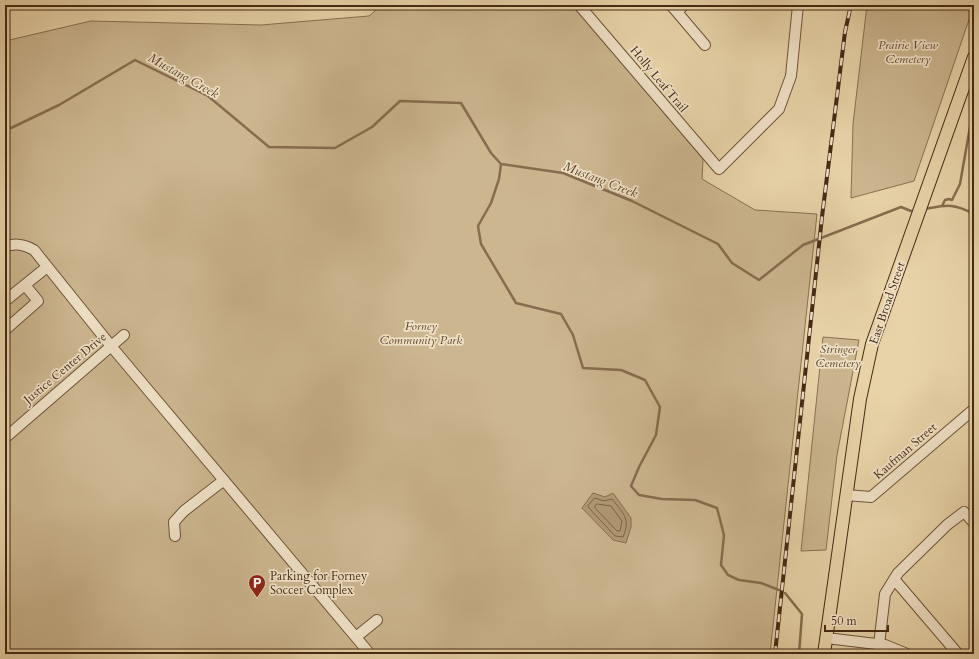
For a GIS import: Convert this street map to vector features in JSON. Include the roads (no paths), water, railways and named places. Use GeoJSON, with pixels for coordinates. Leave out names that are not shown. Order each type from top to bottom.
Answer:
{"type":"FeatureCollection","features":[{"type":"Feature","properties":{"kind":"main road","name":"East Broad Street"},"geometry":{"type":"LineString","coordinates":[[824,654],[860,399],[872,344],[974,56]]}},
{"type":"Feature","properties":{"kind":"street","name":"Holly Leaf Trail"},"geometry":{"type":"LineString","coordinates":[[579,5],[719,169],[779,109],[791,76],[798,5]]}},
{"type":"Feature","properties":{"kind":"street"},"geometry":{"type":"LineString","coordinates":[[677,7],[705,45]]}},
{"type":"Feature","properties":{"kind":"street"},"geometry":{"type":"LineString","coordinates":[[5,246],[17,244],[34,250],[111,346],[370,654]]}},
{"type":"Feature","properties":{"kind":"street"},"geometry":{"type":"LineString","coordinates":[[5,301],[47,267]]}},
{"type":"Feature","properties":{"kind":"street"},"geometry":{"type":"LineString","coordinates":[[5,330],[38,301],[25,285]]}},
{"type":"Feature","properties":{"kind":"street","name":"Justice Center Drive"},"geometry":{"type":"LineString","coordinates":[[5,438],[124,335]]}},
{"type":"Feature","properties":{"kind":"street","name":"Kaufman Street"},"geometry":{"type":"LineString","coordinates":[[846,495],[871,497],[974,408]]}},
{"type":"Feature","properties":{"kind":"street"},"geometry":{"type":"LineString","coordinates":[[176,536],[174,522],[184,511],[224,480]]}},
{"type":"Feature","properties":{"kind":"street"},"geometry":{"type":"LineString","coordinates":[[879,645],[885,594],[898,573],[946,525],[964,512],[974,523]]}},
{"type":"Feature","properties":{"kind":"street"},"geometry":{"type":"LineString","coordinates":[[894,580],[958,654]]}},
{"type":"Feature","properties":{"kind":"street"},"geometry":{"type":"LineString","coordinates":[[356,637],[377,620]]}},
{"type":"Feature","properties":{"kind":"street"},"geometry":{"type":"LineString","coordinates":[[826,638],[885,645],[907,654]]}},
{"type":"Feature","properties":{"kind":"water"},"geometry":{"type":"Polygon","coordinates":[[[593,493],[605,497],[613,493],[631,518],[631,527],[626,543],[613,540],[582,508],[593,493]]]}},
{"type":"Feature","properties":{"kind":"waterway","name":"Mustang Creek"},"geometry":{"type":"LineString","coordinates":[[5,126],[11,128],[59,105],[135,60],[208,96],[269,147],[335,148],[372,127],[400,101],[461,103],[491,153],[501,164],[563,173],[632,201],[718,244],[732,263],[759,280],[803,245],[901,207],[911,211],[916,211]]}},
{"type":"Feature","properties":{"kind":"waterway"},"geometry":{"type":"LineString","coordinates":[[942,206],[945,200],[952,200],[960,184],[974,104]]}},
{"type":"Feature","properties":{"kind":"waterway"},"geometry":{"type":"LineString","coordinates":[[501,164],[499,179],[491,203],[478,226],[481,244],[516,303],[561,314],[573,335],[583,368],[621,370],[645,380],[660,407],[656,435],[631,486],[639,495],[662,499],[695,500],[717,508],[724,535],[721,565],[728,575],[739,580],[761,583],[779,590]]}},
{"type":"Feature","properties":{"kind":"waterway","name":"Mustang Creek"},"geometry":{"type":"LineString","coordinates":[[925,209],[950,206],[961,208],[974,214]]}},
{"type":"Feature","properties":{"kind":"waterway"},"geometry":{"type":"LineString","coordinates":[[785,593],[802,614],[799,654]]}},
{"type":"Feature","properties":{"kind":"railway"},"geometry":{"type":"LineString","coordinates":[[775,654],[822,217],[845,32],[851,5]]}},
{"type":"Feature","properties":{"kind":"place","name":"Parking for Forney Soccer Complex"},"geometry":{"type":"Point","coordinates":[257,598]}},
{"type":"Feature","properties":{"kind":"park label","name":"Prairie View Cemetery"},"geometry":{"type":"Point","coordinates":[908,52]}},
{"type":"Feature","properties":{"kind":"park label","name":"Forney Community Park"},"geometry":{"type":"Point","coordinates":[421,333]}},
{"type":"Feature","properties":{"kind":"park label","name":"Stringer Cemetery"},"geometry":{"type":"Point","coordinates":[838,356]}}]}
